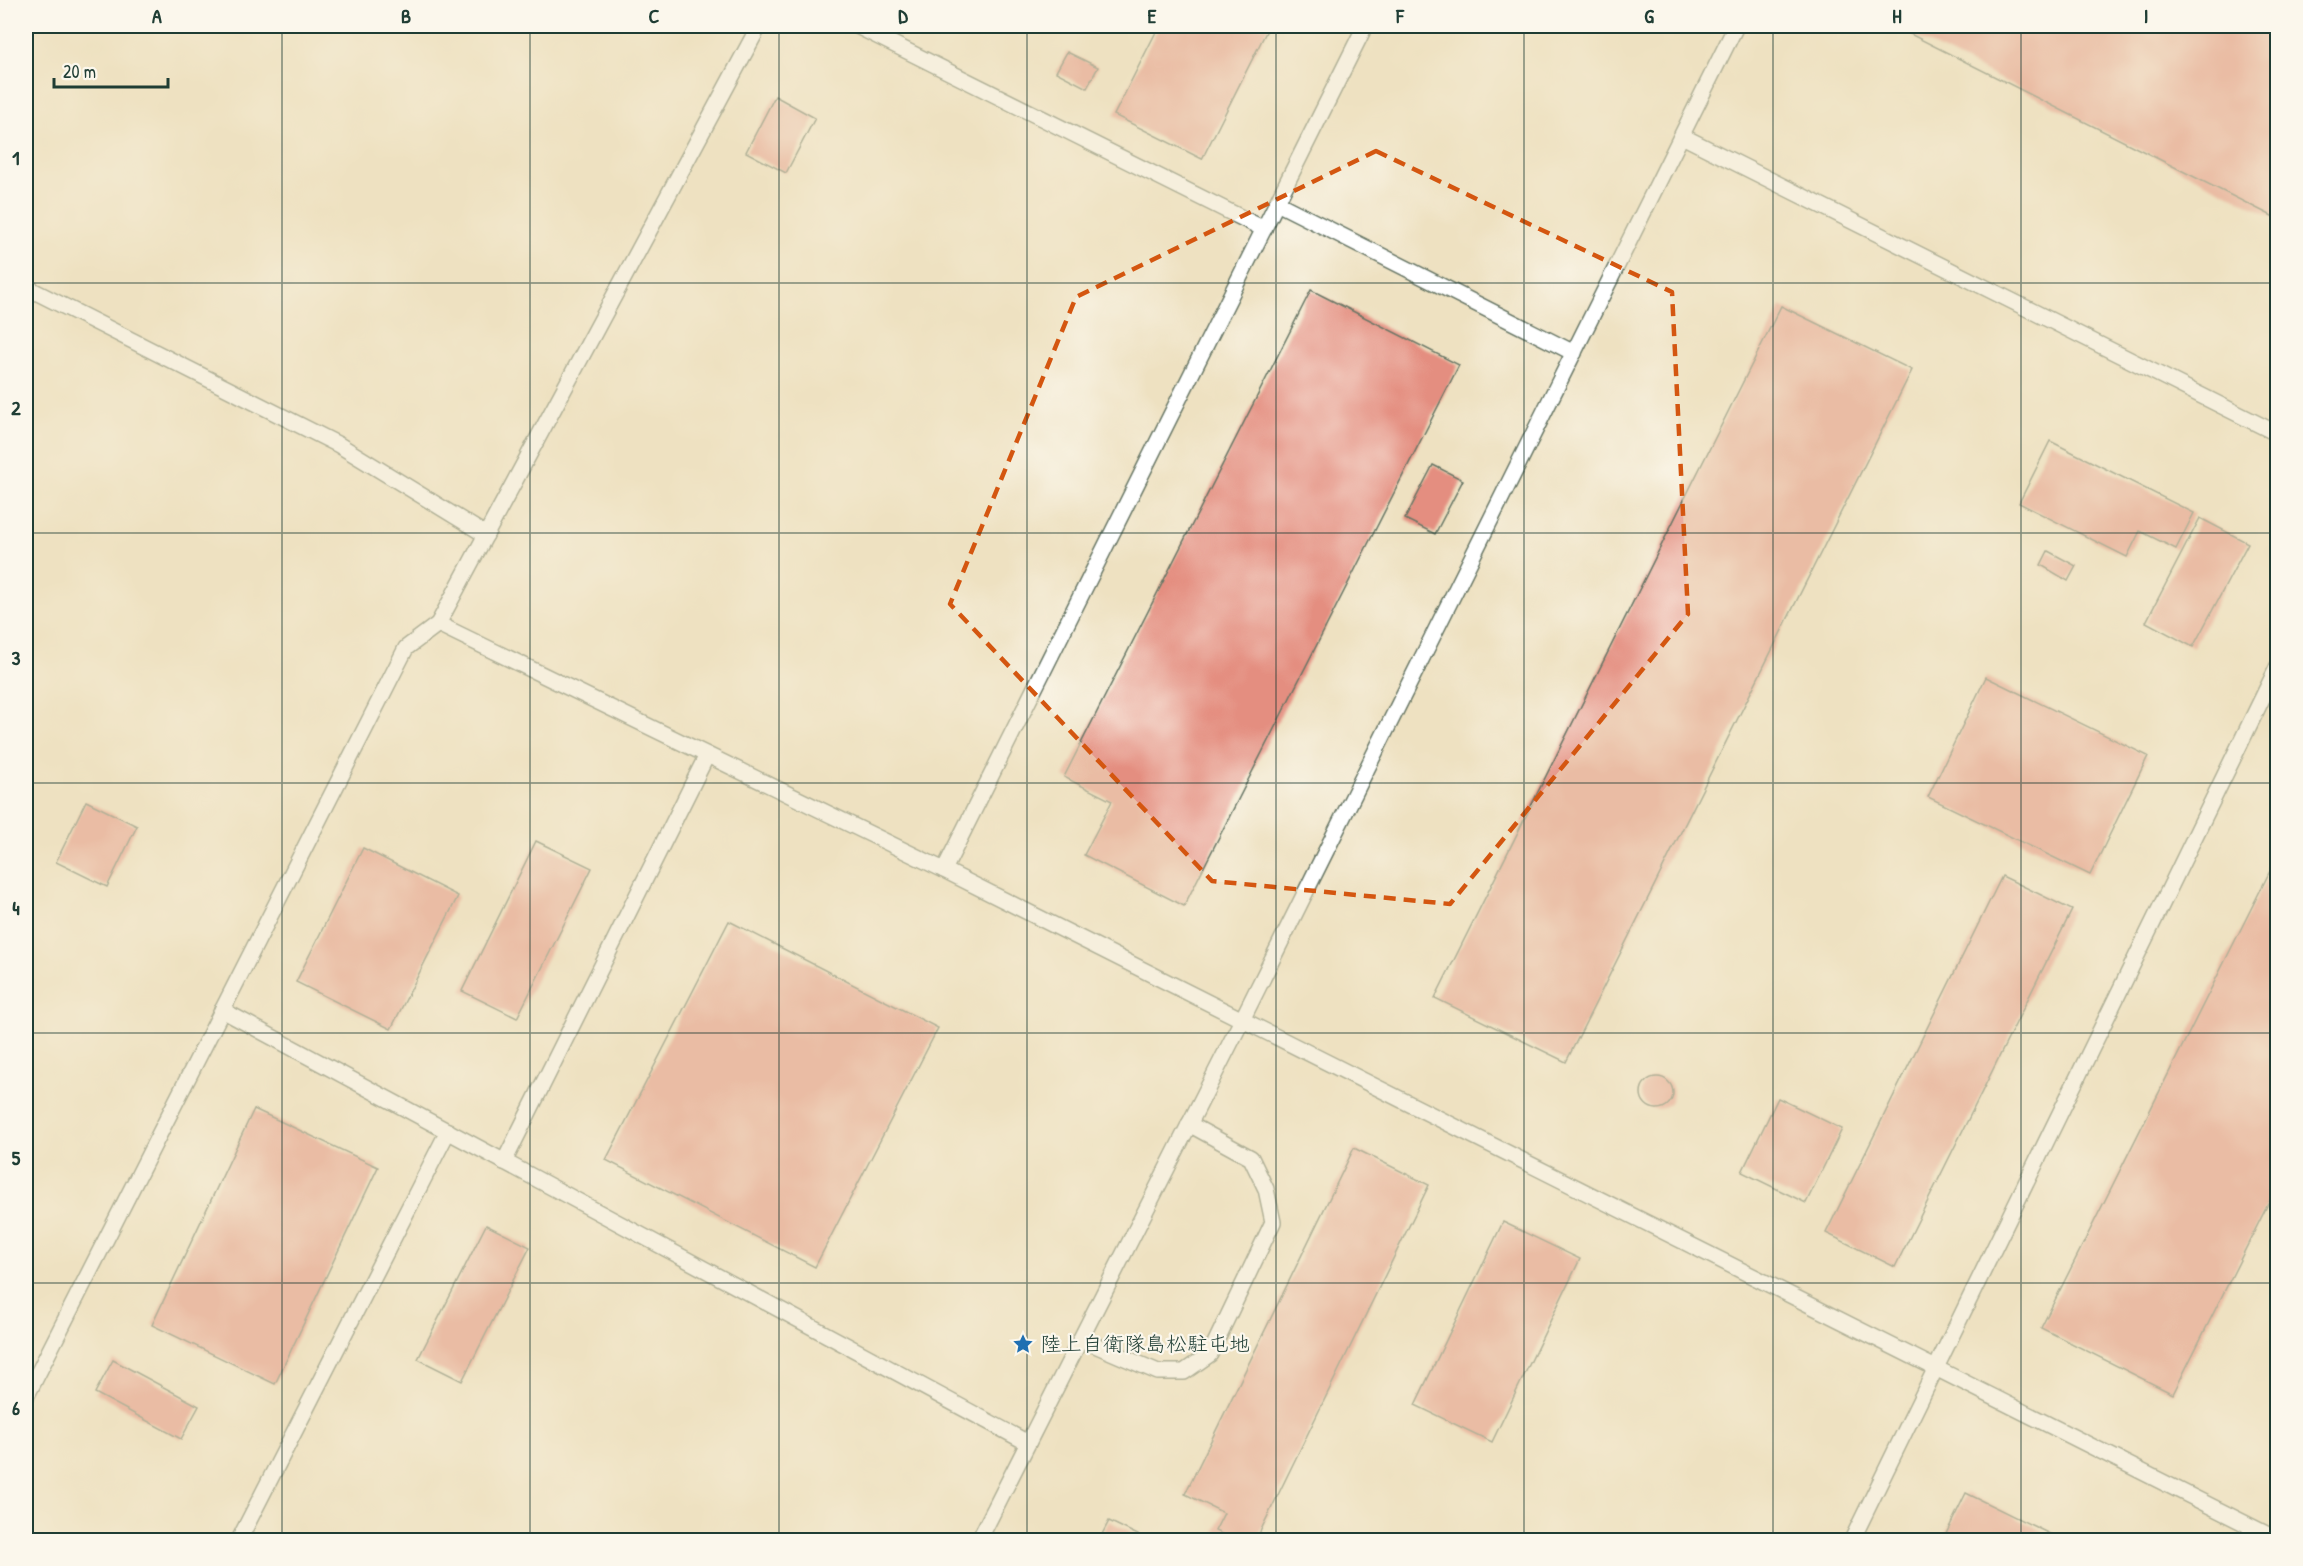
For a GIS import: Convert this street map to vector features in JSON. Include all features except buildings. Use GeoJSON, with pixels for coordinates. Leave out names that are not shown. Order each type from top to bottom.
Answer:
{"type":"FeatureCollection","features":[{"type":"Feature","properties":{"kind":"lane"},"geometry":{"type":"LineString","coordinates":[[26,1397],[406,648],[438,624],[759,26]]}},
{"type":"Feature","properties":{"kind":"lane"},"geometry":{"type":"LineString","coordinates":[[857,26],[1264,229]]}},
{"type":"Feature","properties":{"kind":"lane"},"geometry":{"type":"LineString","coordinates":[[944,870],[1365,26]]}},
{"type":"Feature","properties":{"kind":"lane"},"geometry":{"type":"LineString","coordinates":[[979,1540],[1242,1020],[1736,26]]}},
{"type":"Feature","properties":{"kind":"lane"},"geometry":{"type":"LineString","coordinates":[[1682,136],[2277,434]]}},
{"type":"Feature","properties":{"kind":"lane"},"geometry":{"type":"LineString","coordinates":[[1277,203],[1574,353]]}},
{"type":"Feature","properties":{"kind":"lane"},"geometry":{"type":"LineString","coordinates":[[26,287],[339,445],[486,535]]}},
{"type":"Feature","properties":{"kind":"lane"},"geometry":{"type":"LineString","coordinates":[[438,624],[944,870],[2277,1540]]}},
{"type":"Feature","properties":{"kind":"lane"},"geometry":{"type":"LineString","coordinates":[[1852,1540],[2277,666]]}},
{"type":"Feature","properties":{"kind":"lane"},"geometry":{"type":"LineString","coordinates":[[504,1162],[707,755]]}},
{"type":"Feature","properties":{"kind":"lane"},"geometry":{"type":"LineString","coordinates":[[222,1010],[1028,1443]]}},
{"type":"Feature","properties":{"kind":"lane"},"geometry":{"type":"LineString","coordinates":[[1081,1339],[1158,1372],[1184,1372],[1210,1354],[1273,1222],[1266,1189],[1251,1158],[1190,1124]]}},
{"type":"Feature","properties":{"kind":"lane"},"geometry":{"type":"LineString","coordinates":[[239,1540],[448,1131]]}},
{"type":"Feature","properties":{"kind":"highlighted area"},"geometry":{"type":"Polygon","coordinates":[[[1376,151],[1672,292],[1688,614],[1450,904],[1212,881],[950,604],[1076,297],[1376,151]]]}},
{"type":"Feature","properties":{"kind":"place","name":"陸上自衛隊島松駐屯地"},"geometry":{"type":"Point","coordinates":[1023,1344]}}]}
